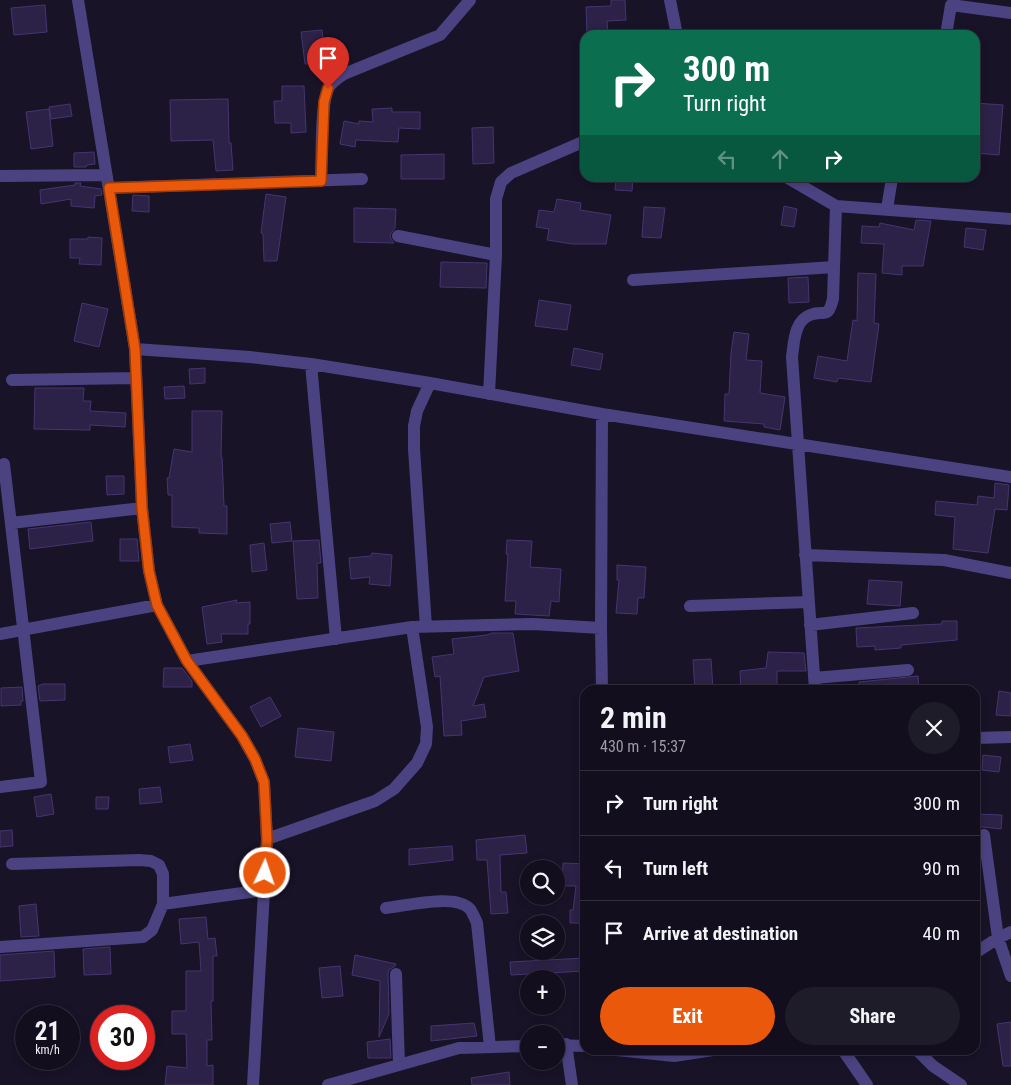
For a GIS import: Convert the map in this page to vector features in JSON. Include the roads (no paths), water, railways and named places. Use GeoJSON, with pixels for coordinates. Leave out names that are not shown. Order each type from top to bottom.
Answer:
{"type":"FeatureCollection","features":[{"type":"Feature","properties":{"kind":"street"},"geometry":{"type":"LineString","coordinates":[[78,0],[135,349],[142,508],[149,571],[157,605],[187,661],[242,736],[255,759],[264,782],[267,839],[253,1085]]}},
{"type":"Feature","properties":{"kind":"street"},"geometry":{"type":"LineString","coordinates":[[321,181],[324,102],[328,88],[344,74],[440,35],[470,0]]}},
{"type":"Feature","properties":{"kind":"street"},"geometry":{"type":"LineString","coordinates":[[670,0],[676,30]]}},
{"type":"Feature","properties":{"kind":"street"},"geometry":{"type":"LineString","coordinates":[[947,30],[952,3],[1011,13]]}},
{"type":"Feature","properties":{"kind":"street"},"geometry":{"type":"LineString","coordinates":[[489,394],[496,255],[496,199],[501,182],[511,173],[580,144]]}},
{"type":"Feature","properties":{"kind":"street"},"geometry":{"type":"LineString","coordinates":[[0,176],[106,175]]}},
{"type":"Feature","properties":{"kind":"street"},"geometry":{"type":"LineString","coordinates":[[109,188],[362,179]]}},
{"type":"Feature","properties":{"kind":"street"},"geometry":{"type":"LineString","coordinates":[[795,182],[836,206],[1011,219]]}},
{"type":"Feature","properties":{"kind":"street"},"geometry":{"type":"LineString","coordinates":[[887,209],[891,182]]}},
{"type":"Feature","properties":{"kind":"street"},"geometry":{"type":"LineString","coordinates":[[836,206],[833,299],[830,309],[824,314],[810,315],[800,323],[795,334],[792,357],[814,684],[908,670]]}},
{"type":"Feature","properties":{"kind":"street"},"geometry":{"type":"LineString","coordinates":[[398,236],[496,255]]}},
{"type":"Feature","properties":{"kind":"street"},"geometry":{"type":"LineString","coordinates":[[633,280],[834,267]]}},
{"type":"Feature","properties":{"kind":"street"},"geometry":{"type":"LineString","coordinates":[[135,349],[250,357],[311,364],[602,414],[1011,477]]}},
{"type":"Feature","properties":{"kind":"street"},"geometry":{"type":"LineString","coordinates":[[311,364],[336,639]]}},
{"type":"Feature","properties":{"kind":"street"},"geometry":{"type":"LineString","coordinates":[[12,380],[136,378]]}},
{"type":"Feature","properties":{"kind":"street"},"geometry":{"type":"LineString","coordinates":[[426,627],[414,426],[417,411],[430,383]]}},
{"type":"Feature","properties":{"kind":"street"},"geometry":{"type":"LineString","coordinates":[[602,414],[602,685]]}},
{"type":"Feature","properties":{"kind":"street"},"geometry":{"type":"LineString","coordinates":[[0,787],[41,782],[4,464]]}},
{"type":"Feature","properties":{"kind":"street"},"geometry":{"type":"LineString","coordinates":[[11,523],[142,508]]}},
{"type":"Feature","properties":{"kind":"street"},"geometry":{"type":"LineString","coordinates":[[805,555],[944,560],[1011,573]]}},
{"type":"Feature","properties":{"kind":"street"},"geometry":{"type":"LineString","coordinates":[[690,606],[808,602]]}},
{"type":"Feature","properties":{"kind":"street"},"geometry":{"type":"LineString","coordinates":[[0,634],[157,605]]}},
{"type":"Feature","properties":{"kind":"street"},"geometry":{"type":"LineString","coordinates":[[810,625],[913,614]]}},
{"type":"Feature","properties":{"kind":"street"},"geometry":{"type":"LineString","coordinates":[[187,661],[412,628],[532,624],[601,628]]}},
{"type":"Feature","properties":{"kind":"street"},"geometry":{"type":"LineString","coordinates":[[267,839],[375,801],[394,789],[417,763],[426,744],[427,726],[412,628]]}},
{"type":"Feature","properties":{"kind":"street"},"geometry":{"type":"LineString","coordinates":[[980,738],[1011,737]]}},
{"type":"Feature","properties":{"kind":"street"},"geometry":{"type":"LineString","coordinates":[[984,835],[998,938],[1011,976]]}},
{"type":"Feature","properties":{"kind":"street"},"geometry":{"type":"LineString","coordinates":[[0,946],[143,938],[152,930],[164,904],[163,874],[159,865],[151,861],[12,864]]}},
{"type":"Feature","properties":{"kind":"street"},"geometry":{"type":"LineString","coordinates":[[164,904],[264,890]]}},
{"type":"Feature","properties":{"kind":"street"},"geometry":{"type":"LineString","coordinates":[[386,908],[438,901],[455,902],[469,908],[477,923],[490,1047]]}},
{"type":"Feature","properties":{"kind":"street"},"geometry":{"type":"LineString","coordinates":[[980,950],[1011,932]]}},
{"type":"Feature","properties":{"kind":"street"},"geometry":{"type":"LineString","coordinates":[[396,974],[398,1065]]}},
{"type":"Feature","properties":{"kind":"street"},"geometry":{"type":"LineString","coordinates":[[565,1045],[580,1046]]}},
{"type":"Feature","properties":{"kind":"street"},"geometry":{"type":"LineString","coordinates":[[328,1085],[459,1048],[520,1046]]}},
{"type":"Feature","properties":{"kind":"street"},"geometry":{"type":"LineString","coordinates":[[667,1055],[680,1055]]}},
{"type":"Feature","properties":{"kind":"street"},"geometry":{"type":"LineString","coordinates":[[847,1055],[866,1085]]}},
{"type":"Feature","properties":{"kind":"street"},"geometry":{"type":"LineString","coordinates":[[922,1055],[933,1066],[961,1085]]}},
{"type":"Feature","properties":{"kind":"street"},"geometry":{"type":"LineString","coordinates":[[565,1060],[572,1085]]}}]}
